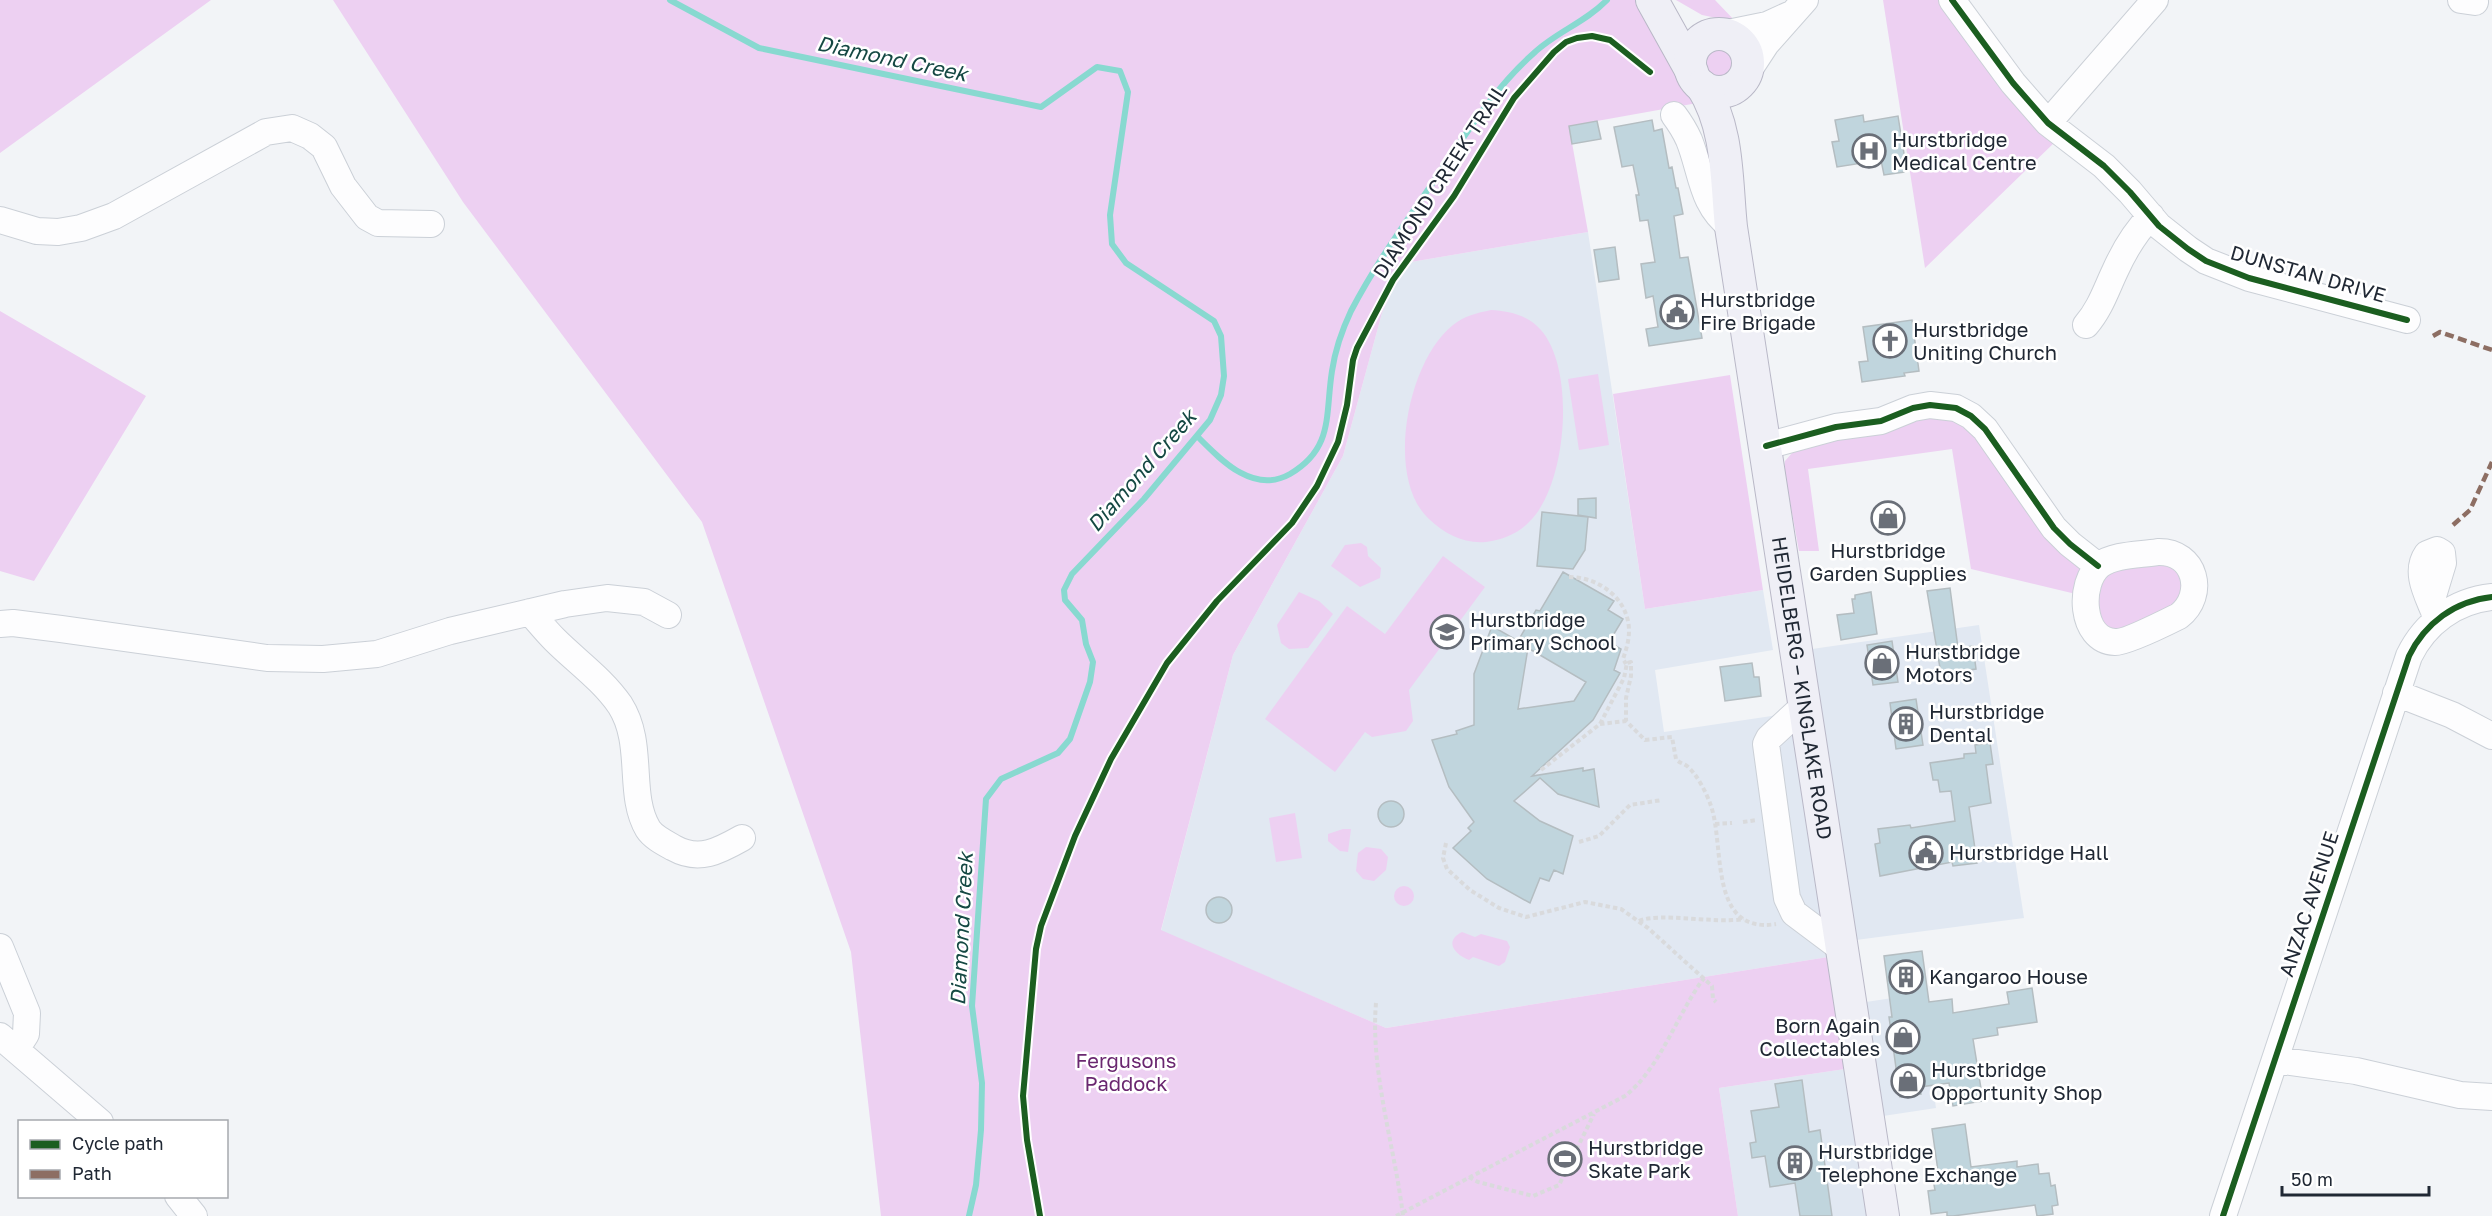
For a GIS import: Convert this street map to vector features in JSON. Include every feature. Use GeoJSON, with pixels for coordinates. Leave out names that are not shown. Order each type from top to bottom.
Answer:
{"type":"FeatureCollection","features":[{"type":"Feature","properties":{"kind":"main road","name":"HEIDELBERG – KINGLAKE ROAD"},"geometry":{"type":"LineString","coordinates":[[1652,0],[1720,125],[1731,227],[1883,1216]]}},
{"type":"Feature","properties":{"kind":"main road"},"geometry":{"type":"LineString","coordinates":[[1660,0],[1686,18],[1722,34],[1739,42],[1745,49],[1749,65],[1741,83],[1726,91],[1709,90],[1697,79],[1690,63],[1696,46],[1711,35],[1722,34]]}},
{"type":"Feature","properties":{"kind":"main road","name":"HEIDELBERG – KINGLAKE ROAD"},"geometry":{"type":"LineString","coordinates":[[1725,158],[1746,74]]}},
{"type":"Feature","properties":{"kind":"street","name":"DUNSTAN DRIVE"},"geometry":{"type":"LineString","coordinates":[[1952,0],[2013,82],[2048,123],[2109,171],[2151,216],[2188,249],[2226,269],[2272,285],[2407,320]]}},
{"type":"Feature","properties":{"kind":"street"},"geometry":{"type":"LineString","coordinates":[[2048,123],[2155,0]]}},
{"type":"Feature","properties":{"kind":"street"},"geometry":{"type":"LineString","coordinates":[[1722,34],[1767,25],[1800,6]]}},
{"type":"Feature","properties":{"kind":"street"},"geometry":{"type":"LineString","coordinates":[[1746,74],[1766,44],[1800,6]]}},
{"type":"Feature","properties":{"kind":"street"},"geometry":{"type":"LineString","coordinates":[[1674,115],[1689,140],[1707,200],[1718,217],[1731,227]]}},
{"type":"Feature","properties":{"kind":"street"},"geometry":{"type":"LineString","coordinates":[[0,220],[37,231],[58,232],[81,228],[114,216],[267,132],[292,128],[310,136],[324,147],[343,186],[367,217],[378,223],[431,224]]}},
{"type":"Feature","properties":{"kind":"street"},"geometry":{"type":"LineString","coordinates":[[2086,325],[2101,303],[2128,246],[2151,216]]}},
{"type":"Feature","properties":{"kind":"street"},"geometry":{"type":"LineString","coordinates":[[1766,446],[1836,427],[1881,421],[1922,406],[1938,405],[1956,408],[1971,416],[1985,429],[2054,528],[2098,566]]}},
{"type":"Feature","properties":{"kind":"street"},"geometry":{"type":"LineString","coordinates":[[2169,553],[2186,562],[2194,575],[2193,598],[2186,611],[2179,616],[2125,641],[2118,643],[2103,640],[2097,637],[2089,626],[2086,611],[2089,584],[2098,566],[2118,558],[2169,553]]}},
{"type":"Feature","properties":{"kind":"street","name":"ANZAC AVENUE"},"geometry":{"type":"LineString","coordinates":[[2223,1216],[2396,693],[2414,645],[2434,615],[2492,597]]}},
{"type":"Feature","properties":{"kind":"street"},"geometry":{"type":"LineString","coordinates":[[0,624],[13,623],[267,658],[323,659],[377,654],[450,631],[530,612],[607,598],[644,602],[668,615]]}},
{"type":"Feature","properties":{"kind":"street"},"geometry":{"type":"LineString","coordinates":[[530,612],[555,640],[589,669],[619,704],[629,722],[635,751],[640,812],[649,831],[679,851],[698,856],[719,851],[742,838]]}},
{"type":"Feature","properties":{"kind":"street"},"geometry":{"type":"LineString","coordinates":[[2396,693],[2452,715],[2492,736]]}},
{"type":"Feature","properties":{"kind":"street"},"geometry":{"type":"LineString","coordinates":[[1805,705],[1769,738],[1766,748],[1787,898],[1790,909],[1797,916],[1842,949]]}},
{"type":"Feature","properties":{"kind":"street"},"geometry":{"type":"LineString","coordinates":[[0,947],[27,1013],[26,1034],[8,1042],[98,1120]]}},
{"type":"Feature","properties":{"kind":"street"},"geometry":{"type":"LineString","coordinates":[[2275,1060],[2347,1069],[2460,1095],[2492,1098]]}},
{"type":"Feature","properties":{"kind":"street"},"geometry":{"type":"LineString","coordinates":[[179,1198],[194,1216]]}},
{"type":"Feature","properties":{"kind":"path"},"geometry":{"type":"LineString","coordinates":[[1541,770],[1600,724],[1624,678],[1626,665],[1623,659],[1629,627],[1622,604],[1614,595],[1598,585],[1586,579],[1569,577]]}},
{"type":"Feature","properties":{"kind":"path"},"geometry":{"type":"LineString","coordinates":[[1626,665],[1629,661],[1632,664],[1626,698],[1626,721],[1645,740],[1672,737],[1676,759],[1688,767],[1705,793],[1715,824],[1720,871],[1727,898],[1736,914],[1745,919],[1771,925],[1797,916]]}},
{"type":"Feature","properties":{"kind":"path"},"geometry":{"type":"LineString","coordinates":[[1600,724],[1626,721]]}},
{"type":"Feature","properties":{"kind":"path"},"geometry":{"type":"LineString","coordinates":[[1579,842],[1599,836],[1630,805],[1662,800]]}},
{"type":"Feature","properties":{"kind":"path"},"geometry":{"type":"LineString","coordinates":[[1715,824],[1732,823]]}},
{"type":"Feature","properties":{"kind":"path"},"geometry":{"type":"LineString","coordinates":[[1446,843],[1443,858],[1447,869],[1476,894],[1510,913],[1532,917],[1574,903],[1591,902],[1621,909],[1639,921],[1704,978],[1712,986],[1713,999],[1716,1002]]}},
{"type":"Feature","properties":{"kind":"path"},"geometry":{"type":"LineString","coordinates":[[1639,921],[1654,918],[1713,922],[1745,919]]}},
{"type":"Feature","properties":{"kind":"path"},"geometry":{"type":"LineString","coordinates":[[1396,1216],[1617,1101],[1640,1082],[1704,978]]}},
{"type":"Feature","properties":{"kind":"path"},"geometry":{"type":"LineString","coordinates":[[1376,1003],[1374,1026],[1378,1065],[1403,1214]]}},
{"type":"Feature","properties":{"kind":"path"},"geometry":{"type":"LineString","coordinates":[[1469,1177],[1478,1182],[1533,1196],[1559,1185],[1594,1114]]}},
{"type":"Feature","properties":{"kind":"shaded area","name":"Hurstbridge Primary School"},"geometry":{"type":"Polygon","coordinates":[[[1588,232],[1645,609],[1763,590],[1773,650],[1655,670],[1664,732],[1792,713],[1828,957],[1386,1028],[1161,931],[1233,655],[1343,456],[1382,313],[1394,287],[1411,262],[1588,232]]]}},
{"type":"Feature","properties":{"kind":"shaded area"},"geometry":{"type":"Polygon","coordinates":[[[1979,625],[2024,918],[1856,940],[1812,649],[1979,625]]]}},
{"type":"Feature","properties":{"kind":"shaded area"},"geometry":{"type":"Polygon","coordinates":[[[1919,994],[1936,1108],[1883,1116],[1866,1002],[1919,994]]]}},
{"type":"Feature","properties":{"kind":"shaded area"},"geometry":{"type":"Polygon","coordinates":[[[1845,1069],[1868,1216],[1738,1216],[1719,1088],[1845,1069]]]}},
{"type":"Feature","properties":{"kind":"green space"},"geometry":{"type":"Polygon","coordinates":[[[0,0],[211,0],[0,153],[0,0]]]}},
{"type":"Feature","properties":{"kind":"green space","name":"Fergusons Paddock"},"geometry":{"type":"Polygon","coordinates":[[[333,0],[1637,0],[1703,102],[1569,126],[1588,232],[1411,262],[1394,287],[1382,313],[1343,456],[1233,655],[1161,930],[1386,1028],[1828,957],[1845,1069],[1719,1088],[1738,1216],[881,1216],[851,952],[702,522],[463,202],[333,0]]]}},
{"type":"Feature","properties":{"kind":"green space"},"geometry":{"type":"Polygon","coordinates":[[[1676,0],[1715,0],[1736,22],[1702,15],[1676,0]]]}},
{"type":"Feature","properties":{"kind":"green space"},"geometry":{"type":"Polygon","coordinates":[[[1883,0],[1944,0],[2056,141],[1925,268],[1883,0]]]}},
{"type":"Feature","properties":{"kind":"green space"},"geometry":{"type":"Polygon","coordinates":[[[1719,45],[1731,50],[1736,62],[1731,74],[1719,79],[1707,74],[1702,62],[1707,50],[1719,45]]]}},
{"type":"Feature","properties":{"kind":"green space"},"geometry":{"type":"Polygon","coordinates":[[[1491,310],[1509,312],[1527,319],[1537,326],[1550,343],[1558,366],[1563,423],[1553,480],[1543,503],[1530,521],[1516,533],[1499,539],[1478,542],[1455,537],[1429,519],[1415,500],[1407,476],[1405,448],[1407,419],[1414,391],[1424,364],[1437,342],[1462,319],[1491,310]]]}},
{"type":"Feature","properties":{"kind":"green space"},"geometry":{"type":"Polygon","coordinates":[[[0,311],[146,396],[34,581],[0,571],[0,311]]]}},
{"type":"Feature","properties":{"kind":"green space"},"geometry":{"type":"Polygon","coordinates":[[[1598,374],[1609,445],[1579,450],[1568,379],[1598,374]]]}},
{"type":"Feature","properties":{"kind":"green space"},"geometry":{"type":"Polygon","coordinates":[[[1730,375],[1763,590],[1645,609],[1613,394],[1730,375]]]}},
{"type":"Feature","properties":{"kind":"green space"},"geometry":{"type":"Polygon","coordinates":[[[1914,416],[1962,420],[2082,568],[2080,595],[1971,569],[1952,449],[1808,469],[1819,551],[1799,551],[1784,469],[1785,461],[1792,453],[1914,416]]]}},
{"type":"Feature","properties":{"kind":"green space"},"geometry":{"type":"Polygon","coordinates":[[[1361,543],[1367,547],[1368,556],[1381,568],[1380,578],[1360,587],[1331,566],[1345,545],[1361,543]]]}},
{"type":"Feature","properties":{"kind":"green space"},"geometry":{"type":"Polygon","coordinates":[[[1443,556],[1485,587],[1409,690],[1413,721],[1406,731],[1372,737],[1365,732],[1335,772],[1265,719],[1347,606],[1385,634],[1443,556]]]}},
{"type":"Feature","properties":{"kind":"green space"},"geometry":{"type":"Polygon","coordinates":[[[2162,560],[2185,574],[2181,603],[2125,632],[2096,624],[2095,594],[2108,570],[2162,560]]]}},
{"type":"Feature","properties":{"kind":"green space"},"geometry":{"type":"Polygon","coordinates":[[[1299,592],[1319,601],[1333,614],[1308,648],[1289,649],[1281,643],[1277,625],[1299,592]]]}},
{"type":"Feature","properties":{"kind":"green space"},"geometry":{"type":"Polygon","coordinates":[[[1295,813],[1302,858],[1276,862],[1269,818],[1295,813]]]}},
{"type":"Feature","properties":{"kind":"green space"},"geometry":{"type":"Polygon","coordinates":[[[1351,829],[1348,852],[1340,851],[1328,841],[1328,834],[1351,829]]]}},
{"type":"Feature","properties":{"kind":"green space"},"geometry":{"type":"Polygon","coordinates":[[[1366,847],[1381,849],[1388,857],[1386,870],[1374,881],[1363,879],[1356,871],[1358,853],[1366,847]]]}},
{"type":"Feature","properties":{"kind":"green space"},"geometry":{"type":"Polygon","coordinates":[[[1400,886],[1408,886],[1414,892],[1414,900],[1408,906],[1400,906],[1394,900],[1394,892],[1400,886]]]}},
{"type":"Feature","properties":{"kind":"green space"},"geometry":{"type":"Polygon","coordinates":[[[1462,932],[1475,937],[1481,934],[1507,941],[1510,947],[1505,962],[1499,966],[1473,957],[1469,960],[1459,954],[1452,943],[1453,939],[1462,932]]]}},
{"type":"Feature","properties":{"kind":"building","name":"Hurstbridge Medical Centre"},"geometry":{"type":"Polygon","coordinates":[[[1863,115],[1864,122],[1898,116],[1905,160],[1902,160],[1904,172],[1884,175],[1881,160],[1837,167],[1832,142],[1839,141],[1835,120],[1863,115]]]}},
{"type":"Feature","properties":{"kind":"building"},"geometry":{"type":"Polygon","coordinates":[[[1652,120],[1654,131],[1662,129],[1669,168],[1672,167],[1676,188],[1678,188],[1683,214],[1674,216],[1680,258],[1688,257],[1702,338],[1649,346],[1646,329],[1658,327],[1653,296],[1646,298],[1641,264],[1655,262],[1648,220],[1640,221],[1636,195],[1639,195],[1633,165],[1622,167],[1614,127],[1652,120]]]}},
{"type":"Feature","properties":{"kind":"building"},"geometry":{"type":"Polygon","coordinates":[[[1597,121],[1601,139],[1572,144],[1569,126],[1597,121]]]}},
{"type":"Feature","properties":{"kind":"building"},"geometry":{"type":"Polygon","coordinates":[[[1615,247],[1619,279],[1599,282],[1594,250],[1615,247]]]}},
{"type":"Feature","properties":{"kind":"building","name":"Hurstbridge Uniting Church"},"geometry":{"type":"Polygon","coordinates":[[[1912,320],[1919,371],[1904,373],[1905,376],[1862,382],[1859,362],[1868,361],[1863,327],[1912,320]]]}},
{"type":"Feature","properties":{"kind":"building"},"geometry":{"type":"Polygon","coordinates":[[[1596,498],[1596,518],[1578,515],[1578,499],[1596,498]]]}},
{"type":"Feature","properties":{"kind":"building"},"geometry":{"type":"Polygon","coordinates":[[[1542,512],[1588,517],[1585,550],[1573,569],[1537,566],[1542,512]]]}},
{"type":"Feature","properties":{"kind":"building"},"geometry":{"type":"Polygon","coordinates":[[[1563,572],[1614,601],[1608,610],[1623,619],[1609,642],[1621,649],[1614,670],[1620,673],[1593,720],[1532,776],[1583,768],[1583,771],[1594,769],[1599,807],[1558,794],[1540,778],[1514,801],[1540,821],[1573,836],[1563,874],[1554,870],[1549,881],[1540,878],[1530,903],[1487,879],[1453,848],[1471,831],[1468,828],[1474,822],[1449,787],[1432,740],[1457,734],[1456,731],[1474,725],[1474,674],[1492,626],[1518,641],[1536,610],[1540,611],[1563,572]],[[1528,648],[1518,709],[1574,701],[1586,682],[1528,648]]]}},
{"type":"Feature","properties":{"kind":"building"},"geometry":{"type":"Polygon","coordinates":[[[1950,588],[1958,648],[1973,646],[1976,669],[1941,674],[1927,591],[1950,588]]]}},
{"type":"Feature","properties":{"kind":"building"},"geometry":{"type":"Polygon","coordinates":[[[1871,592],[1877,634],[1841,640],[1837,615],[1854,613],[1852,599],[1855,599],[1855,595],[1871,592]]]}},
{"type":"Feature","properties":{"kind":"building","name":"Hurstbridge Motors"},"geometry":{"type":"Polygon","coordinates":[[[1892,641],[1898,682],[1873,685],[1867,645],[1892,641]]]}},
{"type":"Feature","properties":{"kind":"building"},"geometry":{"type":"Polygon","coordinates":[[[1752,663],[1754,677],[1759,677],[1761,696],[1725,701],[1720,667],[1752,663]]]}},
{"type":"Feature","properties":{"kind":"building","name":"Hurstbridge Dental"},"geometry":{"type":"Polygon","coordinates":[[[1916,699],[1923,745],[1896,749],[1890,703],[1916,699]]]}},
{"type":"Feature","properties":{"kind":"building"},"geometry":{"type":"Polygon","coordinates":[[[1990,743],[1993,764],[1986,765],[1991,803],[1969,807],[1977,863],[1953,866],[1952,862],[1880,876],[1875,844],[1880,843],[1878,829],[1910,825],[1911,828],[1955,821],[1951,791],[1940,792],[1938,780],[1933,780],[1930,763],[1964,758],[1964,754],[1976,753],[1975,745],[1990,743]]]}},
{"type":"Feature","properties":{"kind":"building"},"geometry":{"type":"Polygon","coordinates":[[[1391,801],[1400,805],[1404,814],[1400,823],[1391,827],[1382,823],[1378,814],[1382,805],[1391,801]]]}},
{"type":"Feature","properties":{"kind":"building"},"geometry":{"type":"Polygon","coordinates":[[[1219,897],[1228,901],[1232,910],[1228,919],[1219,923],[1210,919],[1206,910],[1210,901],[1219,897]]]}},
{"type":"Feature","properties":{"kind":"building"},"geometry":{"type":"Polygon","coordinates":[[[1922,951],[1929,1002],[1952,999],[1953,1013],[2009,1004],[2007,992],[2032,988],[2037,1022],[1997,1028],[1998,1035],[1973,1039],[1983,1101],[1953,1106],[1949,1083],[1920,1087],[1921,1094],[1900,1097],[1889,1017],[1892,1017],[1884,956],[1922,951]]]}},
{"type":"Feature","properties":{"kind":"building"},"geometry":{"type":"Polygon","coordinates":[[[1802,1080],[1809,1132],[1820,1130],[1832,1216],[1800,1216],[1795,1183],[1770,1187],[1765,1156],[1752,1158],[1750,1143],[1756,1142],[1751,1111],[1779,1107],[1775,1084],[1802,1080]]]}},
{"type":"Feature","properties":{"kind":"building"},"geometry":{"type":"Polygon","coordinates":[[[1965,1124],[1971,1167],[2017,1161],[2017,1167],[2038,1164],[2039,1174],[2049,1173],[2051,1186],[2055,1185],[2058,1205],[2052,1206],[2053,1214],[2037,1216],[2035,1205],[1953,1216],[1947,1216],[1947,1212],[1931,1214],[1928,1191],[1935,1190],[1933,1179],[1939,1178],[1932,1129],[1965,1124]]]}},
{"type":"Feature","properties":{"kind":"waterway","name":"Diamond Creek"},"geometry":{"type":"LineString","coordinates":[[670,0],[759,48],[1041,107],[1097,67],[1120,71],[1128,92],[1110,215],[1112,244],[1126,263],[1214,321],[1221,336],[1224,376],[1221,395],[1210,420],[1144,499],[1072,574],[1064,590],[1065,600],[1082,620],[1086,644],[1093,662],[1090,682],[1070,739],[1058,753],[1001,779],[986,799],[972,1006],[982,1083],[981,1130],[976,1185],[969,1216]]}},
{"type":"Feature","properties":{"kind":"waterway"},"geometry":{"type":"LineString","coordinates":[[1197,436],[1227,464],[1250,477],[1263,480],[1276,479],[1290,474],[1304,464],[1321,442],[1337,348],[1351,311],[1370,277],[1468,130],[1493,97],[1519,67],[1543,46],[1590,15],[1607,0]]}},
{"type":"Feature","properties":{"kind":"marked path"},"geometry":{"type":"LineString","coordinates":[[2433,336],[2440,332],[2492,350]]}},
{"type":"Feature","properties":{"kind":"marked path"},"geometry":{"type":"LineString","coordinates":[[2453,525],[2470,510],[2492,462]]}},
{"type":"Feature","properties":{"kind":"cycle path"},"geometry":{"type":"LineString","coordinates":[[1952,0],[2013,83],[2048,123],[2104,166],[2159,226],[2188,249],[2206,261],[2249,278],[2407,320]]}},
{"type":"Feature","properties":{"kind":"cycle path","name":"DIAMOND CREEK TRAIL"},"geometry":{"type":"LineString","coordinates":[[1040,1216],[1027,1140],[1023,1096],[1036,949],[1041,926],[1075,836],[1111,759],[1167,663],[1217,601],[1292,523],[1317,486],[1338,442],[1357,348],[1393,280],[1454,196],[1514,98],[1554,52],[1566,42],[1577,38],[1592,36],[1610,40],[1650,72]]}},
{"type":"Feature","properties":{"kind":"cycle path"},"geometry":{"type":"LineString","coordinates":[[1766,446],[1836,427],[1881,421],[1913,408],[1930,405],[1956,408],[1971,416],[1985,429],[2054,528],[2098,566]]}},
{"type":"Feature","properties":{"kind":"cycle path"},"geometry":{"type":"LineString","coordinates":[[2223,1216],[2409,656],[2424,633],[2443,616],[2466,603],[2492,597]]}},
{"type":"Feature","properties":{"kind":"place","name":"Hurstbridge Medical Centre"},"geometry":{"type":"Point","coordinates":[1869,151]}},
{"type":"Feature","properties":{"kind":"place","name":"Hurstbridge Fire Brigade"},"geometry":{"type":"Point","coordinates":[1677,312]}},
{"type":"Feature","properties":{"kind":"place","name":"Hurstbridge Uniting Church"},"geometry":{"type":"Point","coordinates":[1890,341]}},
{"type":"Feature","properties":{"kind":"place","name":"Hurstbridge Garden Supplies"},"geometry":{"type":"Point","coordinates":[1888,518]}},
{"type":"Feature","properties":{"kind":"place","name":"Hurstbridge Primary School"},"geometry":{"type":"Point","coordinates":[1447,632]}},
{"type":"Feature","properties":{"kind":"place","name":"Hurstbridge Motors"},"geometry":{"type":"Point","coordinates":[1882,663]}},
{"type":"Feature","properties":{"kind":"place","name":"Hurstbridge Dental"},"geometry":{"type":"Point","coordinates":[1906,724]}},
{"type":"Feature","properties":{"kind":"place","name":"Hurstbridge Hall"},"geometry":{"type":"Point","coordinates":[1926,853]}},
{"type":"Feature","properties":{"kind":"place","name":"Kangaroo House"},"geometry":{"type":"Point","coordinates":[1906,977]}},
{"type":"Feature","properties":{"kind":"place","name":"Born Again Collectables"},"geometry":{"type":"Point","coordinates":[1903,1037]}},
{"type":"Feature","properties":{"kind":"place","name":"Hurstbridge Opportunity Shop"},"geometry":{"type":"Point","coordinates":[1908,1081]}},
{"type":"Feature","properties":{"kind":"place","name":"Hurstbridge Skate Park"},"geometry":{"type":"Point","coordinates":[1565,1159]}},
{"type":"Feature","properties":{"kind":"place","name":"Hurstbridge Telephone Exchange"},"geometry":{"type":"Point","coordinates":[1795,1163]}}]}
